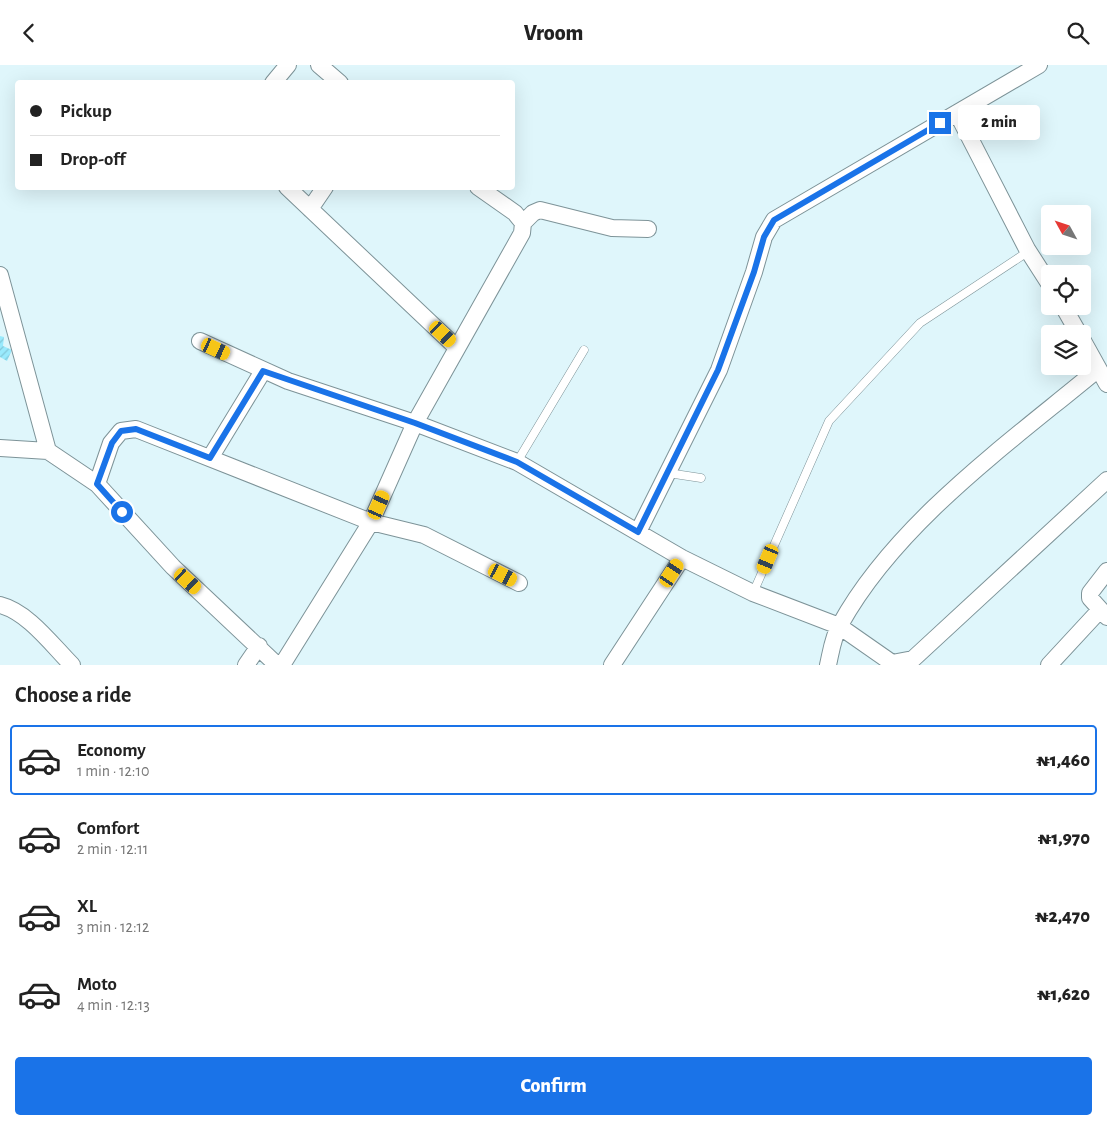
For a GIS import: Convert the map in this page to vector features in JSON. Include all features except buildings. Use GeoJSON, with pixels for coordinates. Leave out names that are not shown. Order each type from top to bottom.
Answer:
{"type":"FeatureCollection","features":[{"type":"Feature","properties":{"kind":"street"},"geometry":{"type":"LineString","coordinates":[[276,80],[288,65]]}},
{"type":"Feature","properties":{"kind":"street"},"geometry":{"type":"LineString","coordinates":[[638,532],[718,370],[754,272],[764,237],[774,220],[1039,65]]}},
{"type":"Feature","properties":{"kind":"street"},"geometry":{"type":"LineString","coordinates":[[327,67],[338,80]]}},
{"type":"Feature","properties":{"kind":"street"},"geometry":{"type":"LineString","coordinates":[[957,113],[1041,270]]}},
{"type":"Feature","properties":{"kind":"street"},"geometry":{"type":"LineString","coordinates":[[290,190],[456,347]]}},
{"type":"Feature","properties":{"kind":"street"},"geometry":{"type":"LineString","coordinates":[[310,209],[322,190]]}},
{"type":"Feature","properties":{"kind":"street"},"geometry":{"type":"LineString","coordinates":[[482,190],[515,213],[523,223]]}},
{"type":"Feature","properties":{"kind":"street"},"geometry":{"type":"LineString","coordinates":[[282,665],[372,522],[415,423],[456,347],[522,233],[523,223],[533,213],[540,210],[612,228],[648,229]]}},
{"type":"Feature","properties":{"kind":"street"},"geometry":{"type":"LineString","coordinates":[[0,275],[48,451]]}},
{"type":"Feature","properties":{"kind":"street"},"geometry":{"type":"LineString","coordinates":[[200,341],[263,371],[415,423],[517,462],[682,558],[753,593],[839,626],[892,663],[913,659],[1107,480]]}},
{"type":"Feature","properties":{"kind":"street"},"geometry":{"type":"LineString","coordinates":[[1091,350],[1100,361],[1107,384]]}},
{"type":"Feature","properties":{"kind":"street"},"geometry":{"type":"LineString","coordinates":[[828,665],[839,626],[885,558],[952,491],[1100,361]]}},
{"type":"Feature","properties":{"kind":"street"},"geometry":{"type":"LineString","coordinates":[[210,458],[263,371]]}},
{"type":"Feature","properties":{"kind":"street"},"geometry":{"type":"LineString","coordinates":[[97,484],[112,443],[121,431],[136,429],[372,522],[424,535],[519,583]]}},
{"type":"Feature","properties":{"kind":"street"},"geometry":{"type":"LineString","coordinates":[[0,448],[48,451],[97,484],[173,567],[260,646],[277,665]]}},
{"type":"Feature","properties":{"kind":"street"},"geometry":{"type":"LineString","coordinates":[[612,665],[682,558]]}},
{"type":"Feature","properties":{"kind":"street"},"geometry":{"type":"LineString","coordinates":[[1049,665],[1103,614],[1090,598],[1090,593],[1107,571]]}},
{"type":"Feature","properties":{"kind":"street"},"geometry":{"type":"LineString","coordinates":[[0,605],[10,608],[32,625],[72,665]]}},
{"type":"Feature","properties":{"kind":"street"},"geometry":{"type":"LineString","coordinates":[[246,665],[260,646]]}},
{"type":"Feature","properties":{"kind":"lane"},"geometry":{"type":"LineString","coordinates":[[753,593],[829,421],[920,323],[1029,251]]}},
{"type":"Feature","properties":{"kind":"lane"},"geometry":{"type":"LineString","coordinates":[[517,462],[584,350]]}},
{"type":"Feature","properties":{"kind":"lane"},"geometry":{"type":"LineString","coordinates":[[666,472],[701,478]]}},
{"type":"Feature","properties":{"kind":"route"},"geometry":{"type":"LineString","coordinates":[[122,512],[97,484],[112,443],[121,431],[136,429],[210,458],[263,371],[415,423],[517,462],[638,532],[718,370],[754,272],[764,237],[774,220],[940,123]]}}]}
